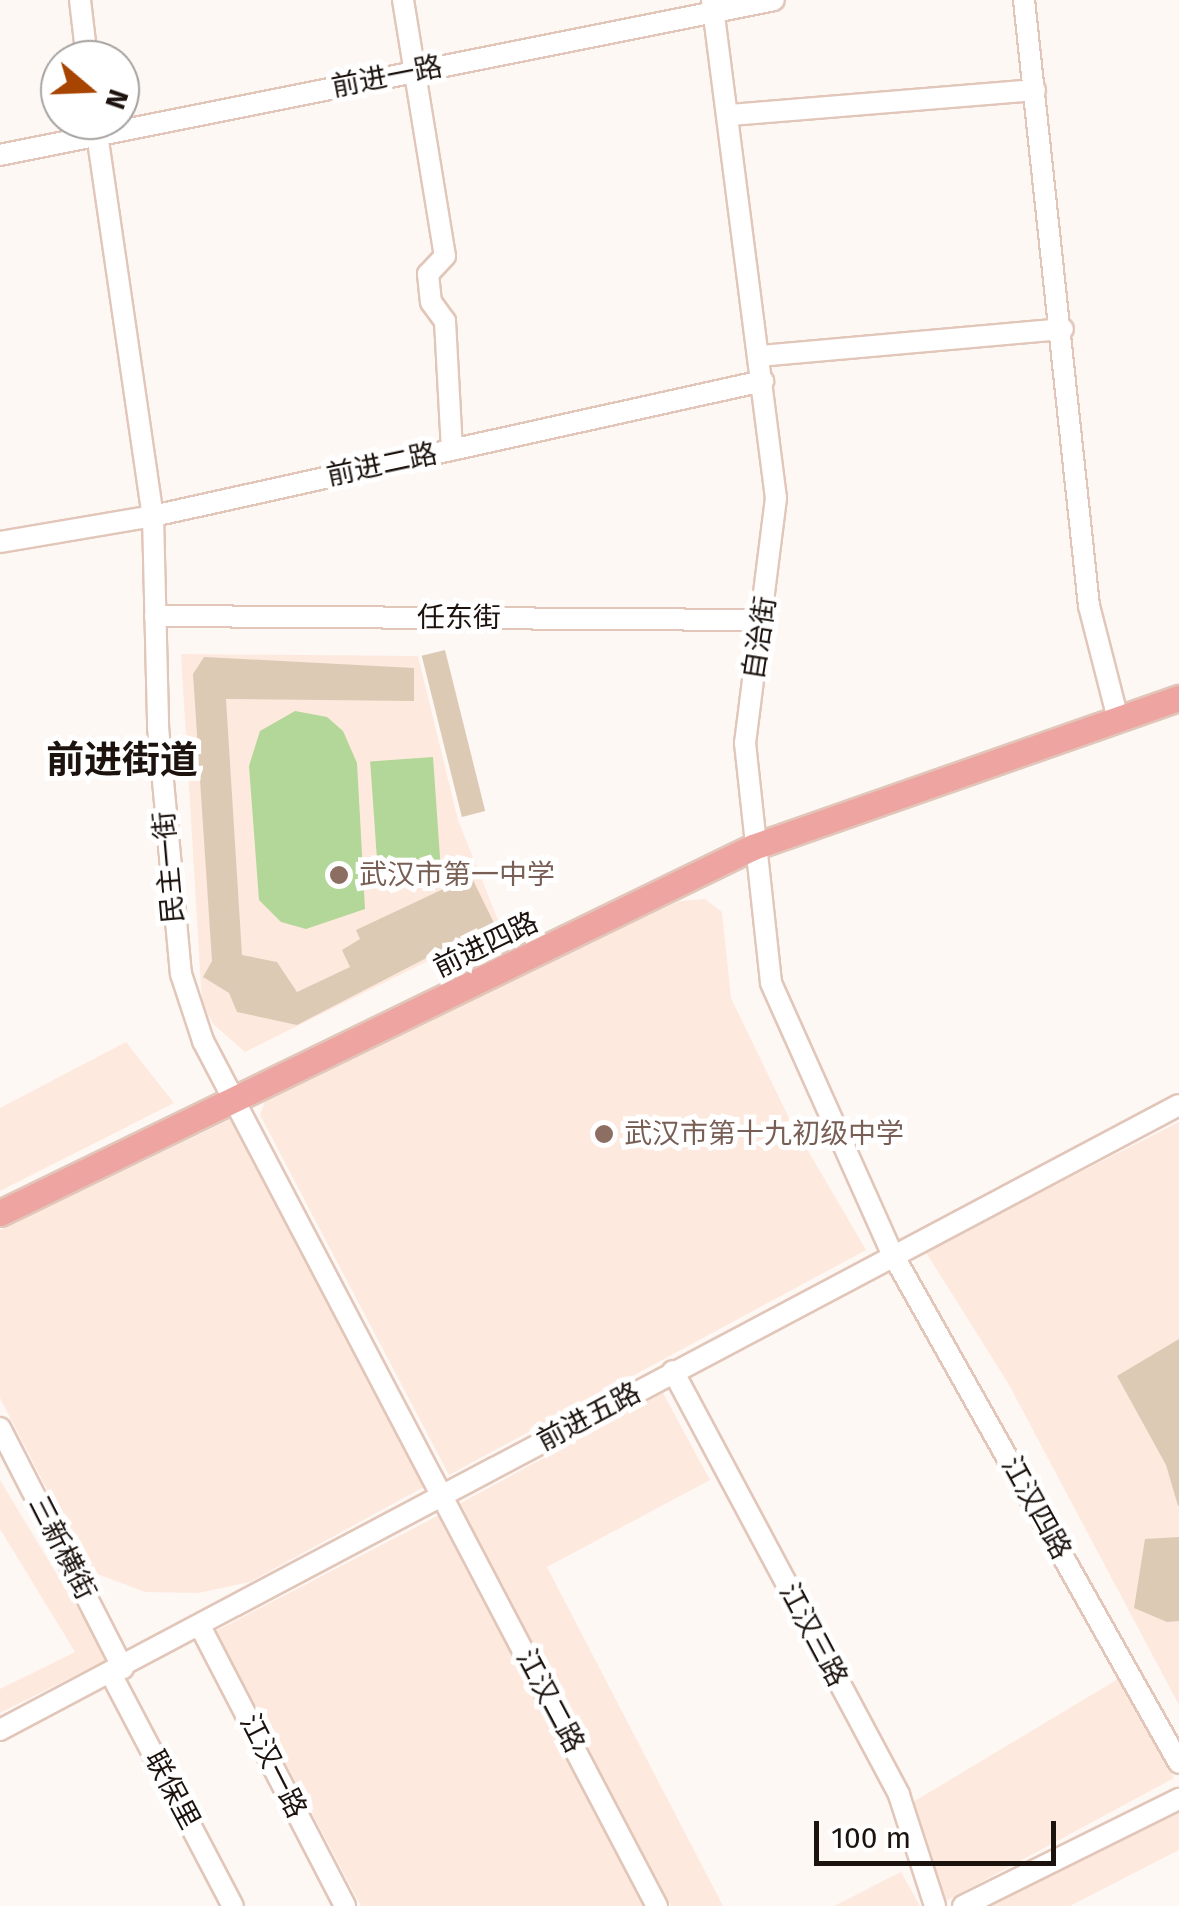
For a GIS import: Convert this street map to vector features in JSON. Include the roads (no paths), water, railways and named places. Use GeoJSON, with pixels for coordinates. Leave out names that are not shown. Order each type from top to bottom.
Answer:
{"type":"FeatureCollection","features":[{"type":"Feature","properties":{"kind":"main road","name":"前进四路"},"geometry":{"type":"LineString","coordinates":[[0,1213],[754,847],[1179,698]]}},
{"type":"Feature","properties":{"kind":"street"},"geometry":{"type":"LineString","coordinates":[[80,0],[85,40]]}},
{"type":"Feature","properties":{"kind":"street"},"geometry":{"type":"LineString","coordinates":[[403,0],[445,256],[428,274],[430,302],[444,322],[452,450]]}},
{"type":"Feature","properties":{"kind":"street","name":"前进一路"},"geometry":{"type":"LineString","coordinates":[[140,120],[414,72],[712,6],[774,0]]}},
{"type":"Feature","properties":{"kind":"street"},"geometry":{"type":"LineString","coordinates":[[1024,0],[1063,329],[1090,606],[1118,719]]}},
{"type":"Feature","properties":{"kind":"street","name":"自治街"},"geometry":{"type":"LineString","coordinates":[[712,6],[731,115],[776,498],[746,743],[754,847],[772,983],[892,1253]]}},
{"type":"Feature","properties":{"kind":"street"},"geometry":{"type":"LineString","coordinates":[[731,115],[1035,90]]}},
{"type":"Feature","properties":{"kind":"street","name":"前进一路"},"geometry":{"type":"LineString","coordinates":[[0,155],[53,140]]}},
{"type":"Feature","properties":{"kind":"street","name":"民主一街"},"geometry":{"type":"LineString","coordinates":[[98,140],[152,516],[168,888],[181,974],[203,1041],[443,1496]]}},
{"type":"Feature","properties":{"kind":"street"},"geometry":{"type":"LineString","coordinates":[[760,356],[1063,329]]}},
{"type":"Feature","properties":{"kind":"street","name":"前进二路"},"geometry":{"type":"LineString","coordinates":[[0,542],[152,516],[764,381]]}},
{"type":"Feature","properties":{"kind":"street","name":"任东街"},"geometry":{"type":"LineString","coordinates":[[155,616],[762,620]]}},
{"type":"Feature","properties":{"kind":"street","name":"前进五路"},"geometry":{"type":"LineString","coordinates":[[0,1730],[1179,1104]]}},
{"type":"Feature","properties":{"kind":"street","name":"江汉四路"},"geometry":{"type":"LineString","coordinates":[[892,1253],[1179,1763]]}},
{"type":"Feature","properties":{"kind":"street","name":"江汉三路"},"geometry":{"type":"LineString","coordinates":[[673,1371],[899,1795],[935,1906]]}},
{"type":"Feature","properties":{"kind":"street","name":"三新横街"},"geometry":{"type":"LineString","coordinates":[[0,1428],[117,1671]]}},
{"type":"Feature","properties":{"kind":"street","name":"江汉二路"},"geometry":{"type":"LineString","coordinates":[[443,1496],[657,1906]]}},
{"type":"Feature","properties":{"kind":"street","name":"江汉一路"},"geometry":{"type":"LineString","coordinates":[[200,1626],[346,1906]]}},
{"type":"Feature","properties":{"kind":"street","name":"联保里"},"geometry":{"type":"LineString","coordinates":[[117,1671],[233,1906]]}},
{"type":"Feature","properties":{"kind":"street"},"geometry":{"type":"LineString","coordinates":[[963,1906],[1179,1800]]}},
{"type":"Feature","properties":{"kind":"place","name":"武汉市第一中学"},"geometry":{"type":"Point","coordinates":[339,875]}},
{"type":"Feature","properties":{"kind":"place","name":"武汉市第十九初级中学"},"geometry":{"type":"Point","coordinates":[604,1134]}},
{"type":"Feature","properties":{"kind":"district","name":"前进街道"},"geometry":{"type":"Point","coordinates":[122,761]}}]}
